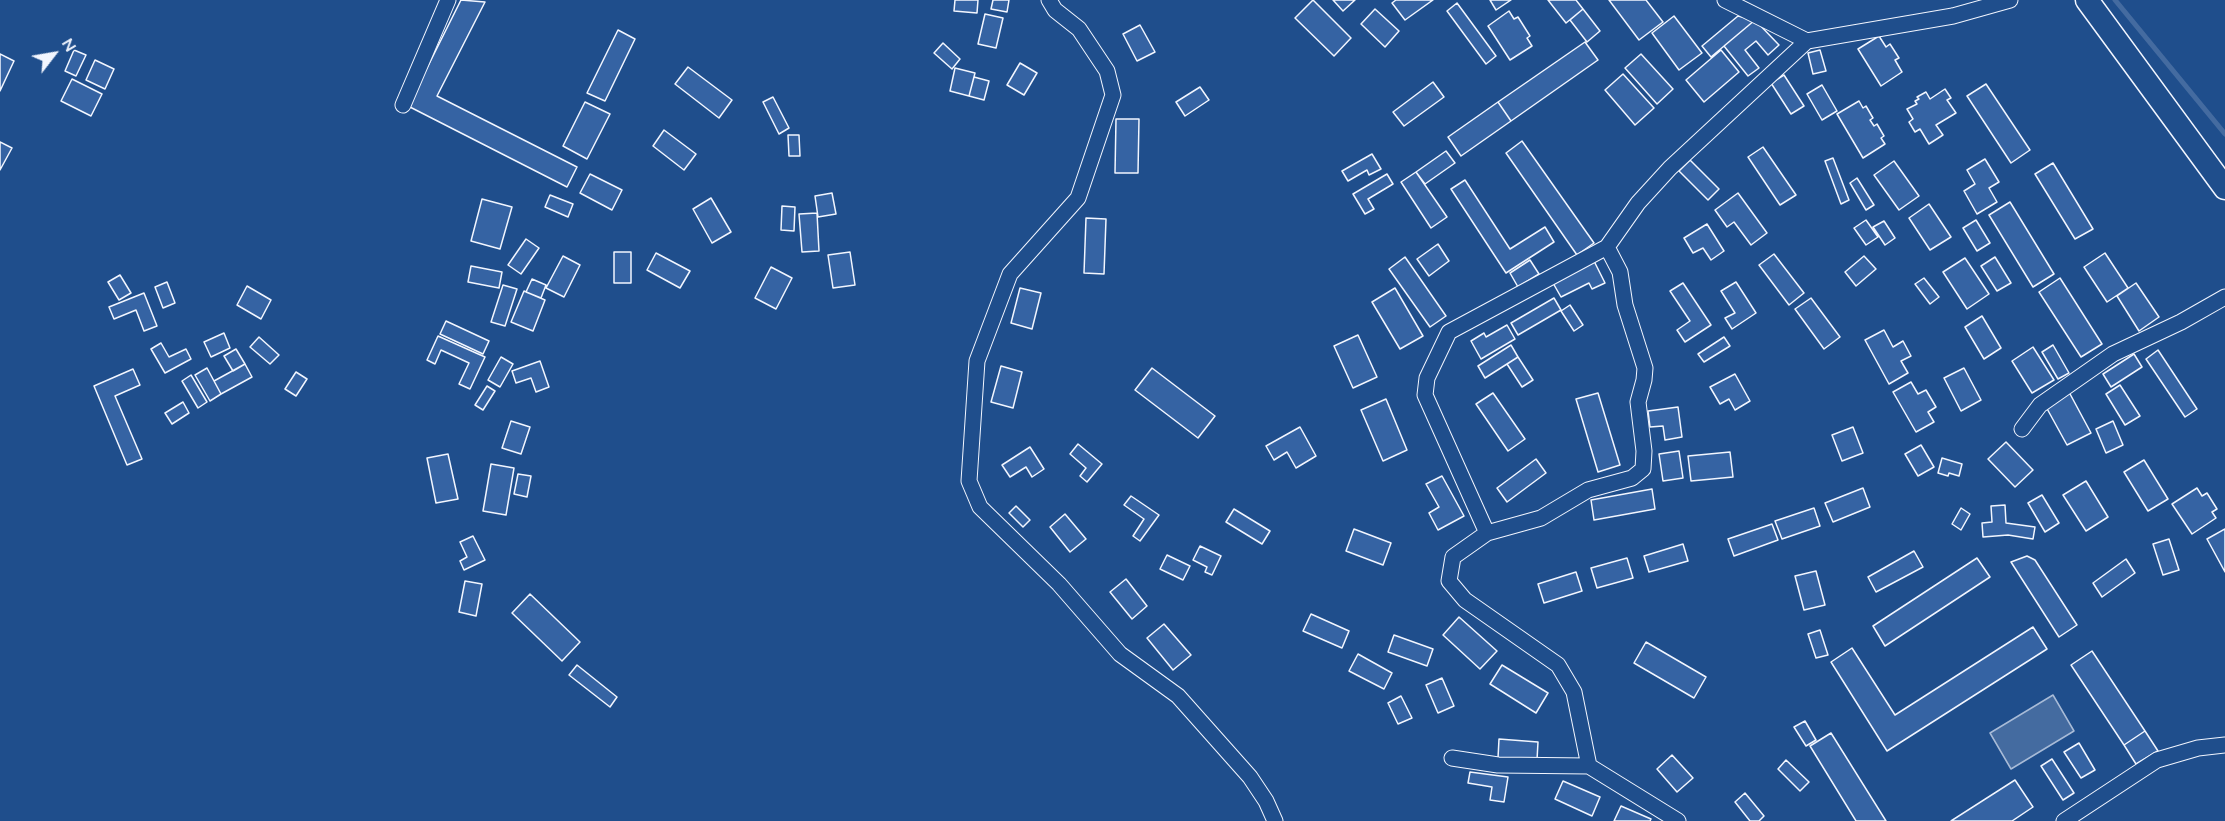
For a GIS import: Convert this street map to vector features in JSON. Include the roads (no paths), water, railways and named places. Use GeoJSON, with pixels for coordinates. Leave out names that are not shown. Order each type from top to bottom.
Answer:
{"type":"FeatureCollection","features":[{"type":"Feature","properties":{"kind":"main road"},"geometry":{"type":"LineString","coordinates":[[2087,0],[2225,188]]}},
{"type":"Feature","properties":{"kind":"street"},"geometry":{"type":"LineString","coordinates":[[403,105],[448,0]]}},
{"type":"Feature","properties":{"kind":"street"},"geometry":{"type":"LineString","coordinates":[[1049,0],[1055,10],[1079,29],[1107,71],[1113,94],[1078,198],[1010,274],[981,350],[977,361],[969,481],[980,507],[1059,584],[1120,654],[1178,696],[1250,777],[1266,801],[1275,821]]}},
{"type":"Feature","properties":{"kind":"street"},"geometry":{"type":"LineString","coordinates":[[1725,0],[1807,41]]}},
{"type":"Feature","properties":{"kind":"street"},"geometry":{"type":"LineString","coordinates":[[1487,533],[1425,395],[1427,378],[1449,332],[1607,247],[1638,203],[1670,168],[1807,41],[1953,16],[2010,0]]}},
{"type":"Feature","properties":{"kind":"street"},"geometry":{"type":"LineString","coordinates":[[1589,766],[1574,692],[1558,665],[1465,600],[1449,581],[1453,557],[1487,533],[1541,518],[1588,490],[1632,478],[1644,469],[1638,402],[1645,368],[1625,305],[1620,272],[1607,247]]}},
{"type":"Feature","properties":{"kind":"street"},"geometry":{"type":"LineString","coordinates":[[2022,429],[2040,405],[2113,354],[2181,322],[2225,297]]}},
{"type":"Feature","properties":{"kind":"street"},"geometry":{"type":"LineString","coordinates":[[2064,821],[2157,760],[2198,748],[2225,745]]}},
{"type":"Feature","properties":{"kind":"street"},"geometry":{"type":"LineString","coordinates":[[1452,758],[1498,765],[1589,766],[1678,821]]}},
{"type":"Feature","properties":{"kind":"water"},"geometry":{"type":"Polygon","coordinates":[[[2053,695],[2074,731],[2011,769],[1990,733],[2053,695]]]}},
{"type":"Feature","properties":{"kind":"waterway"},"geometry":{"type":"LineString","coordinates":[[2115,0],[2225,134]]}}]}
